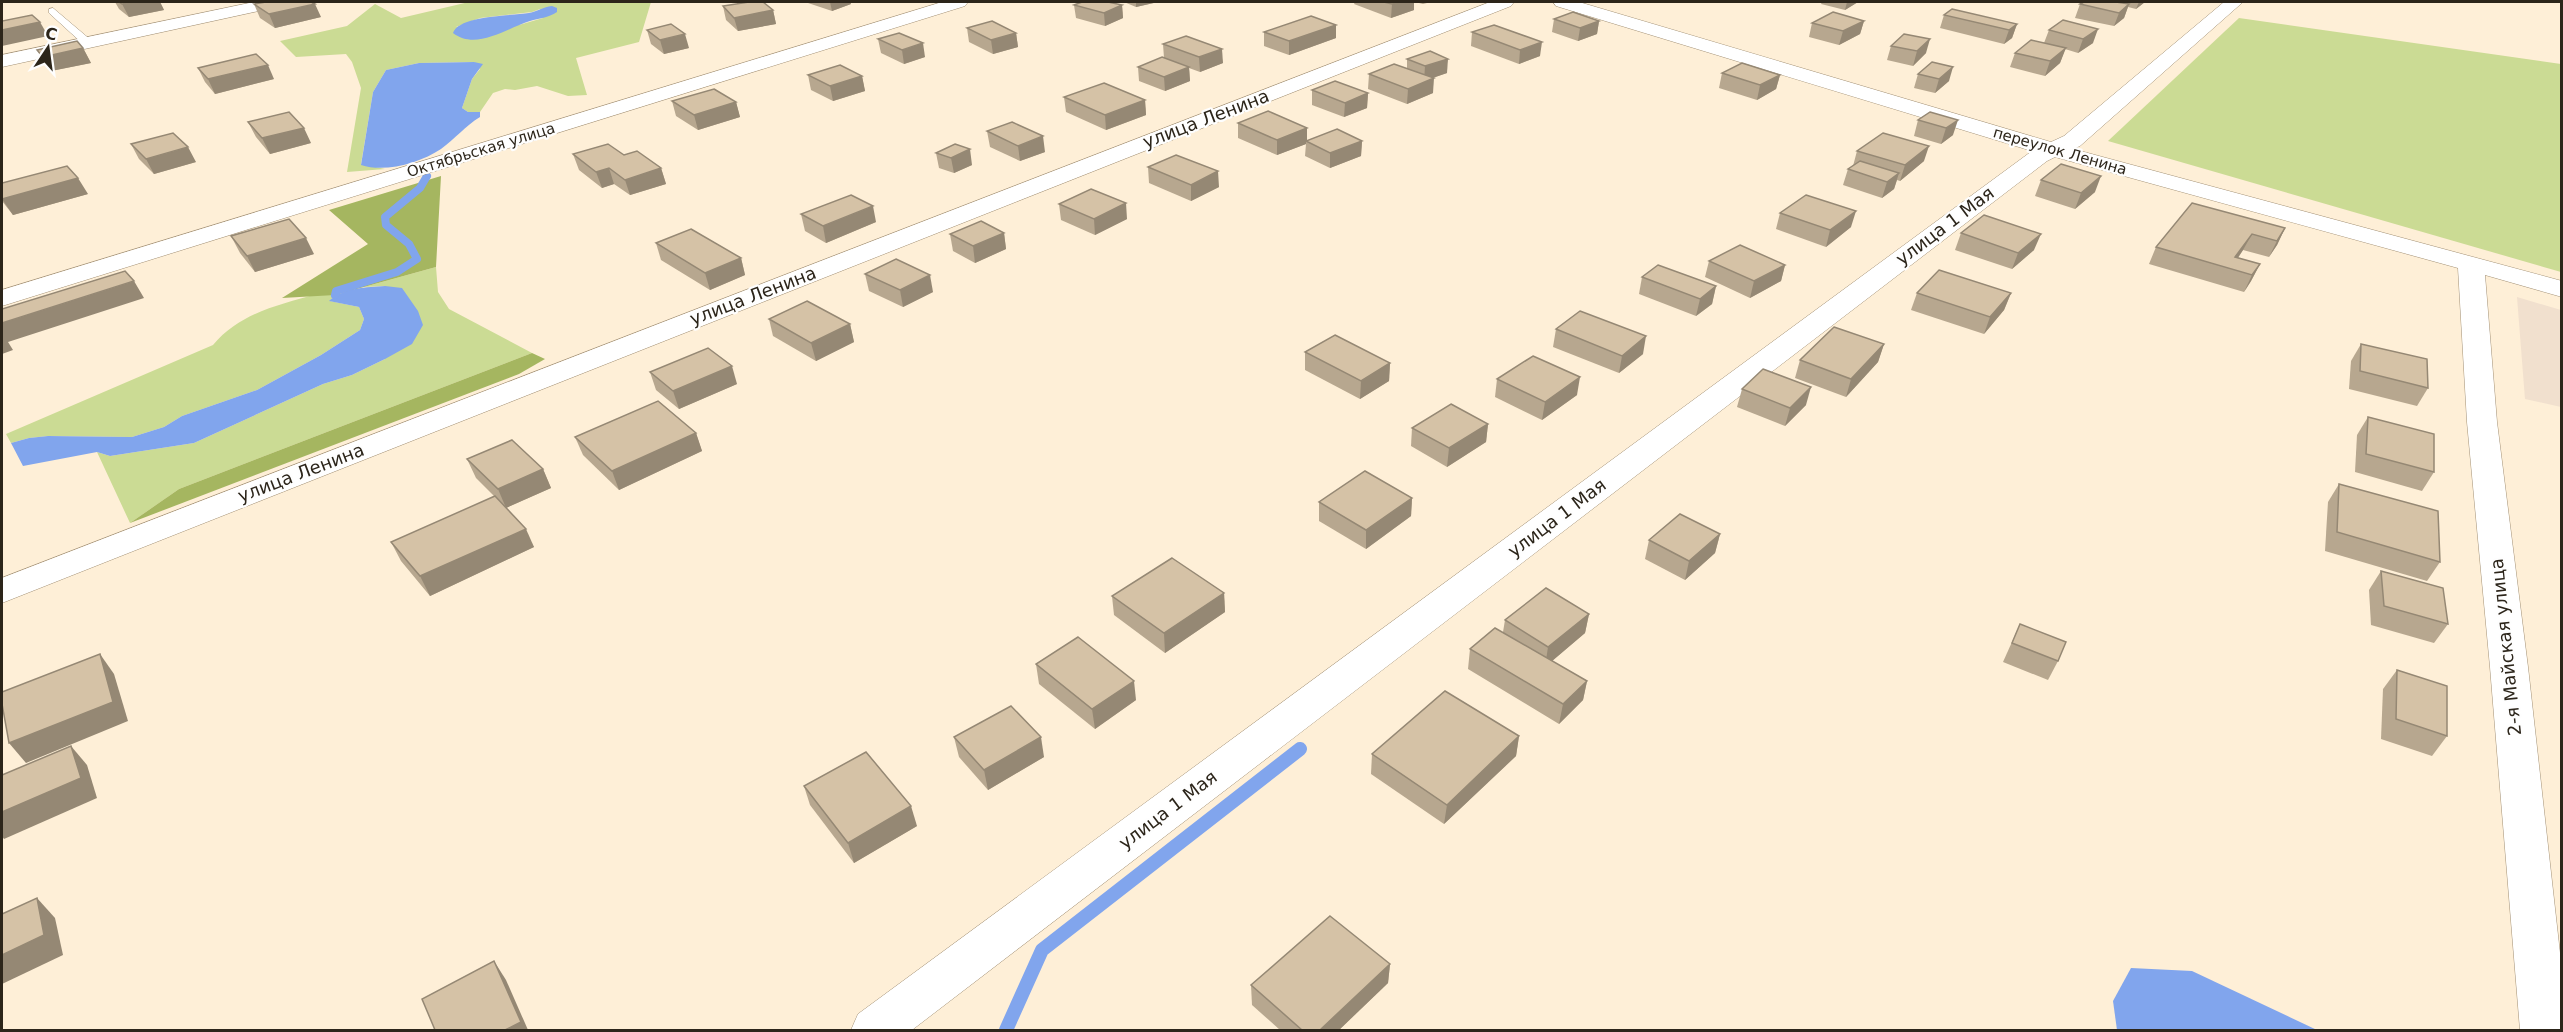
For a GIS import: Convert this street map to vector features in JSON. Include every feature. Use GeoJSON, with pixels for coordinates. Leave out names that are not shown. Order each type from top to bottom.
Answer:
{"type":"FeatureCollection","features":[{"type":"Feature","properties":{"kind":"street"},"geometry":{"type":"LineString","coordinates":[[2,61],[278,2]]}},
{"type":"Feature","properties":{"kind":"street","name":"Октябрьская улица"},"geometry":{"type":"LineString","coordinates":[[2,298],[960,2]]}},
{"type":"Feature","properties":{"kind":"street","name":"улица Ленина"},"geometry":{"type":"LineString","coordinates":[[2,591],[1506,2]]}},
{"type":"Feature","properties":{"kind":"street","name":"переулок Ленина"},"geometry":{"type":"LineString","coordinates":[[1562,2],[2053,150],[2562,289]]}},
{"type":"Feature","properties":{"kind":"street","name":"улица 1 Мая"},"geometry":{"type":"LineString","coordinates":[[875,1030],[2030,163],[2072,141],[2234,2]]}},
{"type":"Feature","properties":{"kind":"street","name":"2-я Майская улица"},"geometry":{"type":"LineString","coordinates":[[2471,263],[2482,422],[2511,678],[2544,1030]]}},
{"type":"Feature","properties":{"kind":"lane"},"geometry":{"type":"LineString","coordinates":[[53,11],[88,43]]}},
{"type":"Feature","properties":{"kind":"shaded area"},"geometry":{"type":"Polygon","coordinates":[[[2517,297],[2561,310],[2561,407],[2525,399],[2517,297]]]}},
{"type":"Feature","properties":{"kind":"green space"},"geometry":{"type":"Polygon","coordinates":[[[469,2],[651,2],[639,42],[576,58],[587,95],[568,96],[537,86],[515,90],[505,89],[493,93],[480,112],[468,112],[462,108],[472,79],[480,69],[474,62],[419,63],[386,70],[373,92],[361,164],[385,169],[347,172],[361,88],[352,62],[346,54],[296,57],[280,41],[347,26],[375,4],[401,18],[469,2]],[[540,9],[480,18],[456,27],[519,25],[543,18],[540,9]]]}},
{"type":"Feature","properties":{"kind":"green space"},"geometry":{"type":"Polygon","coordinates":[[[2239,18],[2561,64],[2561,272],[2108,141],[2239,18]]]}},
{"type":"Feature","properties":{"kind":"green space"},"geometry":{"type":"Polygon","coordinates":[[[441,176],[436,267],[335,295],[282,298],[368,244],[329,210],[441,176]]]}},
{"type":"Feature","properties":{"kind":"green space"},"geometry":{"type":"Polygon","coordinates":[[[436,267],[438,292],[449,309],[532,353],[179,489],[130,523],[97,452],[110,456],[194,443],[323,384],[352,375],[385,359],[385,286],[364,287],[436,267]]]}},
{"type":"Feature","properties":{"kind":"green space"},"geometry":{"type":"Polygon","coordinates":[[[317,294],[335,295],[330,301],[359,307],[364,319],[360,330],[321,355],[257,390],[182,416],[164,427],[132,437],[48,436],[11,443],[6,434],[213,345],[235,325],[260,312],[317,294]]]}},
{"type":"Feature","properties":{"kind":"green space"},"geometry":{"type":"Polygon","coordinates":[[[532,353],[545,359],[519,374],[130,523],[179,489],[532,353]]]}},
{"type":"Feature","properties":{"kind":"water"},"geometry":{"type":"Polygon","coordinates":[[[552,6],[557,8],[554,14],[481,39],[462,38],[453,33],[457,27],[475,20],[529,13],[552,6]]]}},
{"type":"Feature","properties":{"kind":"water"},"geometry":{"type":"Polygon","coordinates":[[[474,62],[483,64],[472,79],[462,108],[468,112],[480,112],[480,117],[441,149],[423,159],[381,168],[361,165],[373,92],[386,70],[419,63],[474,62]]]}},
{"type":"Feature","properties":{"kind":"water"},"geometry":{"type":"Polygon","coordinates":[[[385,286],[402,288],[418,311],[423,325],[412,344],[352,375],[323,384],[194,443],[110,456],[97,452],[23,466],[11,443],[48,436],[132,437],[164,427],[182,416],[257,390],[321,355],[360,330],[364,319],[359,307],[329,301],[348,291],[385,286]]]}},
{"type":"Feature","properties":{"kind":"water"},"geometry":{"type":"Polygon","coordinates":[[[2131,968],[2192,971],[2317,1030],[2117,1030],[2113,1001],[2131,968]]]}},
{"type":"Feature","properties":{"kind":"building"},"geometry":{"type":"Polygon","coordinates":[[[311,2],[315,4],[269,14],[254,4],[311,2]]]}},
{"type":"Feature","properties":{"kind":"building"},"geometry":{"type":"Polygon","coordinates":[[[763,2],[773,10],[734,18],[723,6],[763,2]]]}},
{"type":"Feature","properties":{"kind":"building"},"geometry":{"type":"Polygon","coordinates":[[[1082,2],[1108,2],[1122,5],[1104,13],[1074,5],[1082,2]]]}},
{"type":"Feature","properties":{"kind":"building"},"geometry":{"type":"Polygon","coordinates":[[[2084,2],[2129,4],[2119,13],[2080,4],[2084,2]]]}},
{"type":"Feature","properties":{"kind":"building"},"geometry":{"type":"Polygon","coordinates":[[[1952,9],[2017,24],[2009,30],[1944,15],[1952,9]]]}},
{"type":"Feature","properties":{"kind":"building"},"geometry":{"type":"Polygon","coordinates":[[[1573,12],[1599,21],[1580,28],[1554,19],[1573,12]]]}},
{"type":"Feature","properties":{"kind":"building"},"geometry":{"type":"Polygon","coordinates":[[[1833,12],[1864,21],[1843,31],[1812,23],[1833,12]]]}},
{"type":"Feature","properties":{"kind":"building"},"geometry":{"type":"Polygon","coordinates":[[[32,15],[40,22],[2,30],[2,21],[32,15]]]}},
{"type":"Feature","properties":{"kind":"building"},"geometry":{"type":"Polygon","coordinates":[[[1311,16],[1336,25],[1289,41],[1264,32],[1311,16]]]}},
{"type":"Feature","properties":{"kind":"building"},"geometry":{"type":"Polygon","coordinates":[[[2063,20],[2098,29],[2083,39],[2049,30],[2063,20]]]}},
{"type":"Feature","properties":{"kind":"building"},"geometry":{"type":"Polygon","coordinates":[[[992,21],[1016,33],[991,40],[967,28],[992,21]]]}},
{"type":"Feature","properties":{"kind":"building"},"geometry":{"type":"Polygon","coordinates":[[[671,24],[685,34],[660,40],[647,30],[671,24]]]}},
{"type":"Feature","properties":{"kind":"building"},"geometry":{"type":"Polygon","coordinates":[[[1494,25],[1542,42],[1520,50],[1472,32],[1494,25]]]}},
{"type":"Feature","properties":{"kind":"building"},"geometry":{"type":"Polygon","coordinates":[[[899,33],[923,43],[902,50],[878,39],[899,33]]]}},
{"type":"Feature","properties":{"kind":"building"},"geometry":{"type":"Polygon","coordinates":[[[1904,34],[1930,39],[1917,51],[1891,46],[1904,34]]]}},
{"type":"Feature","properties":{"kind":"building"},"geometry":{"type":"Polygon","coordinates":[[[1186,36],[1222,49],[1199,57],[1163,44],[1186,36]]]}},
{"type":"Feature","properties":{"kind":"building"},"geometry":{"type":"Polygon","coordinates":[[[2031,40],[2066,48],[2050,61],[2015,53],[2031,40]]]}},
{"type":"Feature","properties":{"kind":"building"},"geometry":{"type":"Polygon","coordinates":[[[77,41],[83,48],[43,57],[37,50],[77,41]]]}},
{"type":"Feature","properties":{"kind":"building"},"geometry":{"type":"Polygon","coordinates":[[[1430,51],[1448,59],[1425,66],[1407,59],[1430,51]]]}},
{"type":"Feature","properties":{"kind":"building"},"geometry":{"type":"Polygon","coordinates":[[[256,54],[268,65],[208,79],[198,68],[256,54]]]}},
{"type":"Feature","properties":{"kind":"building"},"geometry":{"type":"Polygon","coordinates":[[[1162,57],[1189,67],[1164,77],[1138,67],[1162,57]]]}},
{"type":"Feature","properties":{"kind":"building"},"geometry":{"type":"Polygon","coordinates":[[[1932,62],[1953,67],[1939,79],[1918,74],[1932,62]]]}},
{"type":"Feature","properties":{"kind":"building"},"geometry":{"type":"Polygon","coordinates":[[[1742,63],[1780,75],[1760,85],[1722,73],[1742,63]]]}},
{"type":"Feature","properties":{"kind":"building"},"geometry":{"type":"Polygon","coordinates":[[[1394,64],[1434,78],[1408,89],[1369,74],[1394,64]]]}},
{"type":"Feature","properties":{"kind":"building"},"geometry":{"type":"Polygon","coordinates":[[[840,65],[862,76],[830,86],[808,75],[840,65]]]}},
{"type":"Feature","properties":{"kind":"building"},"geometry":{"type":"Polygon","coordinates":[[[1335,81],[1368,93],[1345,103],[1312,90],[1335,81]]]}},
{"type":"Feature","properties":{"kind":"building"},"geometry":{"type":"Polygon","coordinates":[[[1104,83],[1145,100],[1105,115],[1064,97],[1104,83]]]}},
{"type":"Feature","properties":{"kind":"building"},"geometry":{"type":"Polygon","coordinates":[[[714,89],[736,102],[694,115],[672,101],[714,89]]]}},
{"type":"Feature","properties":{"kind":"building"},"geometry":{"type":"Polygon","coordinates":[[[1268,111],[1307,128],[1277,140],[1238,123],[1268,111]]]}},
{"type":"Feature","properties":{"kind":"building"},"geometry":{"type":"Polygon","coordinates":[[[289,112],[304,128],[262,138],[248,122],[289,112]]]}},
{"type":"Feature","properties":{"kind":"building"},"geometry":{"type":"Polygon","coordinates":[[[1930,112],[1958,120],[1946,128],[1918,120],[1930,112]]]}},
{"type":"Feature","properties":{"kind":"building"},"geometry":{"type":"Polygon","coordinates":[[[1012,122],[1043,136],[1018,146],[987,131],[1012,122]]]}},
{"type":"Feature","properties":{"kind":"building"},"geometry":{"type":"Polygon","coordinates":[[[1337,129],[1362,141],[1330,153],[1306,141],[1337,129]]]}},
{"type":"Feature","properties":{"kind":"building"},"geometry":{"type":"Polygon","coordinates":[[[173,133],[188,147],[146,159],[131,144],[173,133]]]}},
{"type":"Feature","properties":{"kind":"building"},"geometry":{"type":"Polygon","coordinates":[[[1883,133],[1929,146],[1905,165],[1857,151],[1883,133]]]}},
{"type":"Feature","properties":{"kind":"building"},"geometry":{"type":"Polygon","coordinates":[[[608,144],[624,155],[637,151],[661,168],[625,180],[609,168],[596,172],[573,154],[608,144]]]}},
{"type":"Feature","properties":{"kind":"building"},"geometry":{"type":"Polygon","coordinates":[[[955,144],[970,149],[951,158],[936,153],[955,144]]]}},
{"type":"Feature","properties":{"kind":"building"},"geometry":{"type":"Polygon","coordinates":[[[1176,155],[1218,171],[1191,185],[1148,167],[1176,155]]]}},
{"type":"Feature","properties":{"kind":"building"},"geometry":{"type":"Polygon","coordinates":[[[1860,161],[1899,173],[1887,182],[1848,169],[1860,161]]]}},
{"type":"Feature","properties":{"kind":"building"},"geometry":{"type":"Polygon","coordinates":[[[2061,164],[2101,176],[2081,193],[2041,180],[2061,164]]]}},
{"type":"Feature","properties":{"kind":"building"},"geometry":{"type":"Polygon","coordinates":[[[67,166],[78,178],[2,199],[2,183],[67,166]]]}},
{"type":"Feature","properties":{"kind":"building"},"geometry":{"type":"Polygon","coordinates":[[[1091,189],[1126,203],[1094,219],[1059,204],[1091,189]]]}},
{"type":"Feature","properties":{"kind":"building"},"geometry":{"type":"Polygon","coordinates":[[[851,195],[873,206],[823,226],[801,214],[851,195]]]}},
{"type":"Feature","properties":{"kind":"building"},"geometry":{"type":"Polygon","coordinates":[[[1806,195],[1856,211],[1830,230],[1780,213],[1806,195]]]}},
{"type":"Feature","properties":{"kind":"building"},"geometry":{"type":"Polygon","coordinates":[[[2192,203],[2285,228],[2277,241],[2252,234],[2235,257],[2260,264],[2252,275],[2156,247],[2192,203]]]}},
{"type":"Feature","properties":{"kind":"building"},"geometry":{"type":"Polygon","coordinates":[[[1984,215],[2041,234],[2018,253],[1961,233],[1984,215]]]}},
{"type":"Feature","properties":{"kind":"building"},"geometry":{"type":"Polygon","coordinates":[[[289,219],[306,238],[247,256],[231,236],[289,219]]]}},
{"type":"Feature","properties":{"kind":"building"},"geometry":{"type":"Polygon","coordinates":[[[981,221],[1004,233],[973,246],[950,234],[981,221]]]}},
{"type":"Feature","properties":{"kind":"building"},"geometry":{"type":"Polygon","coordinates":[[[691,229],[741,258],[705,273],[656,243],[691,229]]]}},
{"type":"Feature","properties":{"kind":"building"},"geometry":{"type":"Polygon","coordinates":[[[1740,245],[1785,265],[1754,281],[1709,261],[1740,245]]]}},
{"type":"Feature","properties":{"kind":"building"},"geometry":{"type":"Polygon","coordinates":[[[896,259],[930,275],[900,290],[865,274],[896,259]]]}},
{"type":"Feature","properties":{"kind":"building"},"geometry":{"type":"Polygon","coordinates":[[[1658,265],[1716,286],[1700,299],[1642,277],[1658,265]]]}},
{"type":"Feature","properties":{"kind":"building"},"geometry":{"type":"Polygon","coordinates":[[[1939,270],[2011,293],[1990,317],[1917,293],[1939,270]]]}},
{"type":"Feature","properties":{"kind":"building"},"geometry":{"type":"Polygon","coordinates":[[[125,271],[134,281],[2,323],[2,309],[125,271]]]}},
{"type":"Feature","properties":{"kind":"building"},"geometry":{"type":"Polygon","coordinates":[[[807,301],[850,324],[811,343],[769,319],[807,301]]]}},
{"type":"Feature","properties":{"kind":"building"},"geometry":{"type":"Polygon","coordinates":[[[1580,311],[1646,336],[1622,356],[1556,329],[1580,311]]]}},
{"type":"Feature","properties":{"kind":"building"},"geometry":{"type":"Polygon","coordinates":[[[1834,327],[1884,344],[1851,379],[1800,360],[1834,327]]]}},
{"type":"Feature","properties":{"kind":"building"},"geometry":{"type":"Polygon","coordinates":[[[1335,335],[1390,363],[1361,381],[1305,352],[1335,335]]]}},
{"type":"Feature","properties":{"kind":"building"},"geometry":{"type":"Polygon","coordinates":[[[2361,344],[2427,359],[2428,388],[2360,371],[2361,344]]]}},
{"type":"Feature","properties":{"kind":"building"},"geometry":{"type":"Polygon","coordinates":[[[708,348],[732,366],[673,391],[650,372],[708,348]]]}},
{"type":"Feature","properties":{"kind":"building"},"geometry":{"type":"Polygon","coordinates":[[[1533,356],[1580,377],[1545,402],[1497,379],[1533,356]]]}},
{"type":"Feature","properties":{"kind":"building"},"geometry":{"type":"Polygon","coordinates":[[[1763,369],[1811,387],[1790,408],[1742,389],[1763,369]]]}},
{"type":"Feature","properties":{"kind":"building"},"geometry":{"type":"Polygon","coordinates":[[[658,401],[696,433],[612,471],[575,437],[658,401]]]}},
{"type":"Feature","properties":{"kind":"building"},"geometry":{"type":"Polygon","coordinates":[[[1451,404],[1488,424],[1449,448],[1412,428],[1451,404]]]}},
{"type":"Feature","properties":{"kind":"building"},"geometry":{"type":"Polygon","coordinates":[[[2368,417],[2434,434],[2434,472],[2366,454],[2368,417]]]}},
{"type":"Feature","properties":{"kind":"building"},"geometry":{"type":"Polygon","coordinates":[[[512,440],[543,469],[498,489],[467,459],[512,440]]]}},
{"type":"Feature","properties":{"kind":"building"},"geometry":{"type":"Polygon","coordinates":[[[1365,471],[1412,498],[1366,530],[1319,502],[1365,471]]]}},
{"type":"Feature","properties":{"kind":"building"},"geometry":{"type":"Polygon","coordinates":[[[2339,484],[2438,511],[2440,562],[2337,532],[2339,484]]]}},
{"type":"Feature","properties":{"kind":"building"},"geometry":{"type":"Polygon","coordinates":[[[495,496],[526,529],[420,576],[391,542],[495,496]]]}},
{"type":"Feature","properties":{"kind":"building"},"geometry":{"type":"Polygon","coordinates":[[[1680,514],[1720,534],[1689,561],[1649,540],[1680,514]]]}},
{"type":"Feature","properties":{"kind":"building"},"geometry":{"type":"Polygon","coordinates":[[[1172,558],[1224,593],[1164,633],[1112,596],[1172,558]]]}},
{"type":"Feature","properties":{"kind":"building"},"geometry":{"type":"Polygon","coordinates":[[[2381,571],[2443,588],[2448,624],[2384,606],[2381,571]]]}},
{"type":"Feature","properties":{"kind":"building"},"geometry":{"type":"Polygon","coordinates":[[[1546,588],[1589,614],[1548,647],[1505,620],[1546,588]]]}},
{"type":"Feature","properties":{"kind":"building"},"geometry":{"type":"Polygon","coordinates":[[[2020,624],[2066,642],[2058,661],[2012,643],[2020,624]]]}},
{"type":"Feature","properties":{"kind":"building"},"geometry":{"type":"Polygon","coordinates":[[[1495,628],[1587,681],[1563,704],[1470,649],[1495,628]]]}},
{"type":"Feature","properties":{"kind":"building"},"geometry":{"type":"Polygon","coordinates":[[[1078,637],[1134,681],[1092,709],[1036,664],[1078,637]]]}},
{"type":"Feature","properties":{"kind":"building"},"geometry":{"type":"Polygon","coordinates":[[[100,654],[113,702],[9,743],[2,692],[100,654]]]}},
{"type":"Feature","properties":{"kind":"building"},"geometry":{"type":"Polygon","coordinates":[[[2397,670],[2447,686],[2447,736],[2396,719],[2397,670]]]}},
{"type":"Feature","properties":{"kind":"building"},"geometry":{"type":"Polygon","coordinates":[[[1445,691],[1519,736],[1447,805],[1372,754],[1445,691]]]}},
{"type":"Feature","properties":{"kind":"building"},"geometry":{"type":"Polygon","coordinates":[[[1011,706],[1041,737],[984,770],[954,737],[1011,706]]]}},
{"type":"Feature","properties":{"kind":"building"},"geometry":{"type":"Polygon","coordinates":[[[71,746],[81,778],[2,812],[2,775],[71,746]]]}},
{"type":"Feature","properties":{"kind":"building"},"geometry":{"type":"Polygon","coordinates":[[[866,752],[911,806],[848,843],[804,786],[866,752]]]}},
{"type":"Feature","properties":{"kind":"building"},"geometry":{"type":"Polygon","coordinates":[[[37,898],[44,935],[2,955],[2,914],[37,898]]]}},
{"type":"Feature","properties":{"kind":"building"},"geometry":{"type":"Polygon","coordinates":[[[1330,916],[1390,964],[1320,1030],[1302,1030],[1251,985],[1330,916]]]}},
{"type":"Feature","properties":{"kind":"building"},"geometry":{"type":"Polygon","coordinates":[[[494,961],[521,1022],[505,1030],[435,1030],[422,999],[494,961]]]}},
{"type":"Feature","properties":{"kind":"waterway"},"geometry":{"type":"LineString","coordinates":[[335,295],[336,291],[397,272],[417,259],[409,244],[386,225],[385,217],[420,188],[427,176]]}},
{"type":"Feature","properties":{"kind":"waterway"},"geometry":{"type":"LineString","coordinates":[[1006,1030],[1042,950],[1300,749]]}}]}
